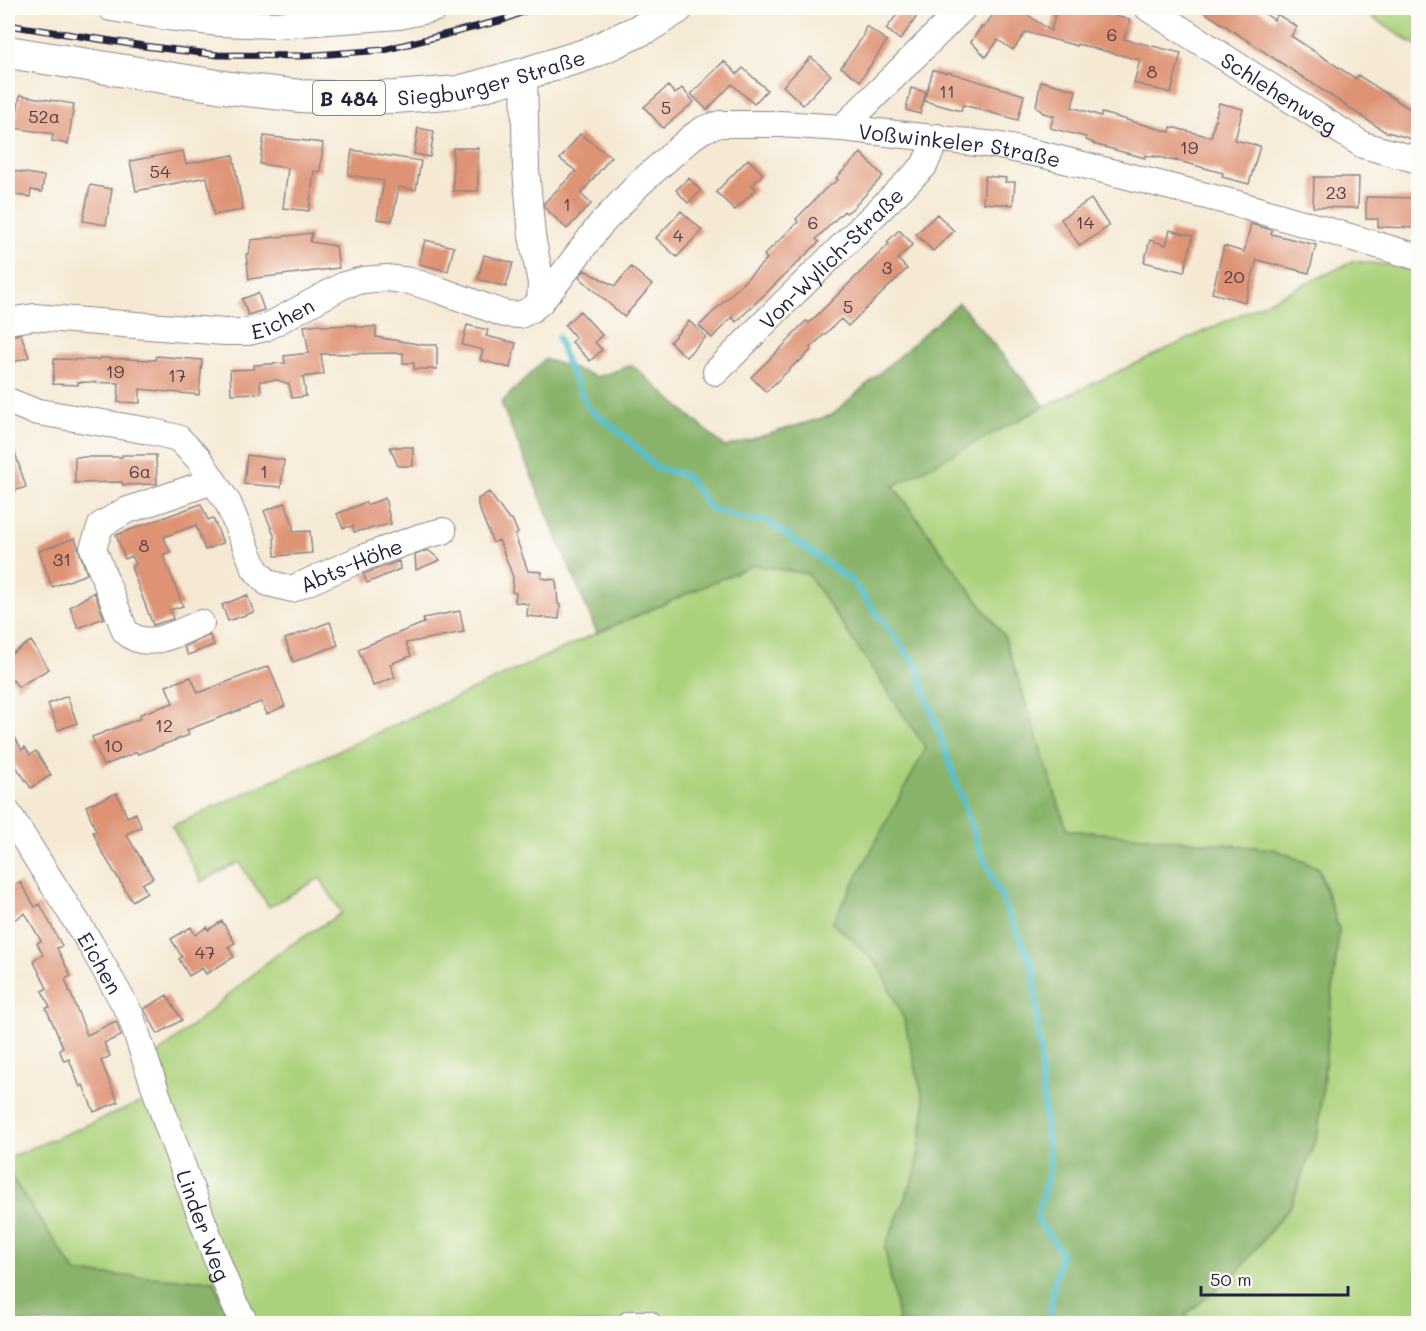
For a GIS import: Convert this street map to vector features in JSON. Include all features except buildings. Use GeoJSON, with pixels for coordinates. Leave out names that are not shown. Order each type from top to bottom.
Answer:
{"type":"FeatureCollection","features":[{"type":"Feature","properties":{"kind":"main road","name":"Siegburger Straße"},"geometry":{"type":"LineString","coordinates":[[8,52],[230,88],[300,96],[372,98],[459,92],[524,74],[588,54],[650,17],[677,8]]}},
{"type":"Feature","properties":{"kind":"street"},"geometry":{"type":"LineString","coordinates":[[111,8],[200,21],[274,25],[399,16],[436,8]]}},
{"type":"Feature","properties":{"kind":"street"},"geometry":{"type":"LineString","coordinates":[[842,128],[963,8]]}},
{"type":"Feature","properties":{"kind":"street","name":"Schlehenweg"},"geometry":{"type":"LineString","coordinates":[[1148,8],[1364,145],[1419,160]]}},
{"type":"Feature","properties":{"kind":"street"},"geometry":{"type":"LineString","coordinates":[[524,74],[526,179],[532,236],[541,283],[547,294]]}},
{"type":"Feature","properties":{"kind":"street","name":"Voßwinkeler Straße"},"geometry":{"type":"LineString","coordinates":[[547,294],[600,225],[631,192],[692,137],[704,129],[720,124],[780,124],[842,128],[995,145],[1234,203],[1419,257]]}},
{"type":"Feature","properties":{"kind":"street","name":"Von-Wylich-Straße"},"geometry":{"type":"LineString","coordinates":[[716,372],[924,166],[937,137]]}},
{"type":"Feature","properties":{"kind":"street","name":"Eichen"},"geometry":{"type":"LineString","coordinates":[[8,321],[34,318],[215,332],[248,332],[266,328],[344,285],[363,280],[386,278],[410,281],[505,314],[520,315],[532,309],[547,294]]}},
{"type":"Feature","properties":{"kind":"street","name":"Abts-Höhe"},"geometry":{"type":"LineString","coordinates":[[8,401],[33,411],[178,438],[199,459],[228,503],[255,569],[267,583],[292,589],[365,558],[442,531]]}},
{"type":"Feature","properties":{"kind":"street"},"geometry":{"type":"LineString","coordinates":[[201,623],[155,641],[147,642],[130,636],[125,631],[93,548],[101,525],[125,511],[213,481]]}},
{"type":"Feature","properties":{"kind":"street","name":"Eichen"},"geometry":{"type":"LineString","coordinates":[[8,813],[90,944],[130,1014],[167,1124]]}},
{"type":"Feature","properties":{"kind":"street","name":"Linder Weg"},"geometry":{"type":"LineString","coordinates":[[167,1124],[220,1268],[234,1303],[246,1323]]}},
{"type":"Feature","properties":{"kind":"street"},"geometry":{"type":"LineString","coordinates":[[630,1323],[648,1323]]}},
{"type":"Feature","properties":{"kind":"green space"},"geometry":{"type":"Polygon","coordinates":[[[1358,8],[1418,8],[1418,47],[1358,8]]]}},
{"type":"Feature","properties":{"kind":"green space"},"geometry":{"type":"Polygon","coordinates":[[[1354,261],[1418,269],[1418,1323],[1196,1324],[1184,1316],[1238,1271],[1291,1205],[1318,1133],[1339,929],[1319,868],[1274,849],[1067,830],[1004,636],[893,485],[1045,406],[1354,261]]]}},
{"type":"Feature","properties":{"kind":"green space"},"geometry":{"type":"Polygon","coordinates":[[[959,303],[1045,406],[893,486],[1004,636],[1067,830],[1274,849],[1318,868],[1339,929],[1318,1133],[1291,1205],[1238,1271],[1185,1315],[1196,1323],[899,1323],[885,1247],[916,1172],[925,1106],[904,1019],[879,967],[853,940],[832,923],[926,748],[808,574],[753,565],[597,633],[501,403],[545,359],[598,377],[632,365],[725,447],[832,415],[959,303]]]}},
{"type":"Feature","properties":{"kind":"green space"},"geometry":{"type":"Polygon","coordinates":[[[753,565],[808,574],[927,748],[833,923],[879,967],[904,1019],[925,1106],[916,1172],[885,1247],[899,1323],[230,1323],[214,1281],[76,1273],[8,1172],[8,1158],[163,1093],[152,1059],[281,951],[342,913],[320,878],[269,907],[239,862],[201,882],[172,826],[597,633],[753,565]]]}},
{"type":"Feature","properties":{"kind":"green space"},"geometry":{"type":"Polygon","coordinates":[[[8,1172],[76,1273],[214,1281],[230,1323],[8,1323],[8,1172]]]}},
{"type":"Feature","properties":{"kind":"waterway"},"geometry":{"type":"LineString","coordinates":[[558,337],[567,364],[589,408],[628,439],[655,467],[686,476],[711,509],[748,520],[767,521],[851,580],[915,663],[980,850],[1034,969],[1050,1168],[1037,1219],[1062,1253],[1054,1285],[1049,1324]]}},
{"type":"Feature","properties":{"kind":"railway"},"geometry":{"type":"LineString","coordinates":[[8,25],[218,55],[302,56],[384,50],[503,20],[532,8]]}}]}
